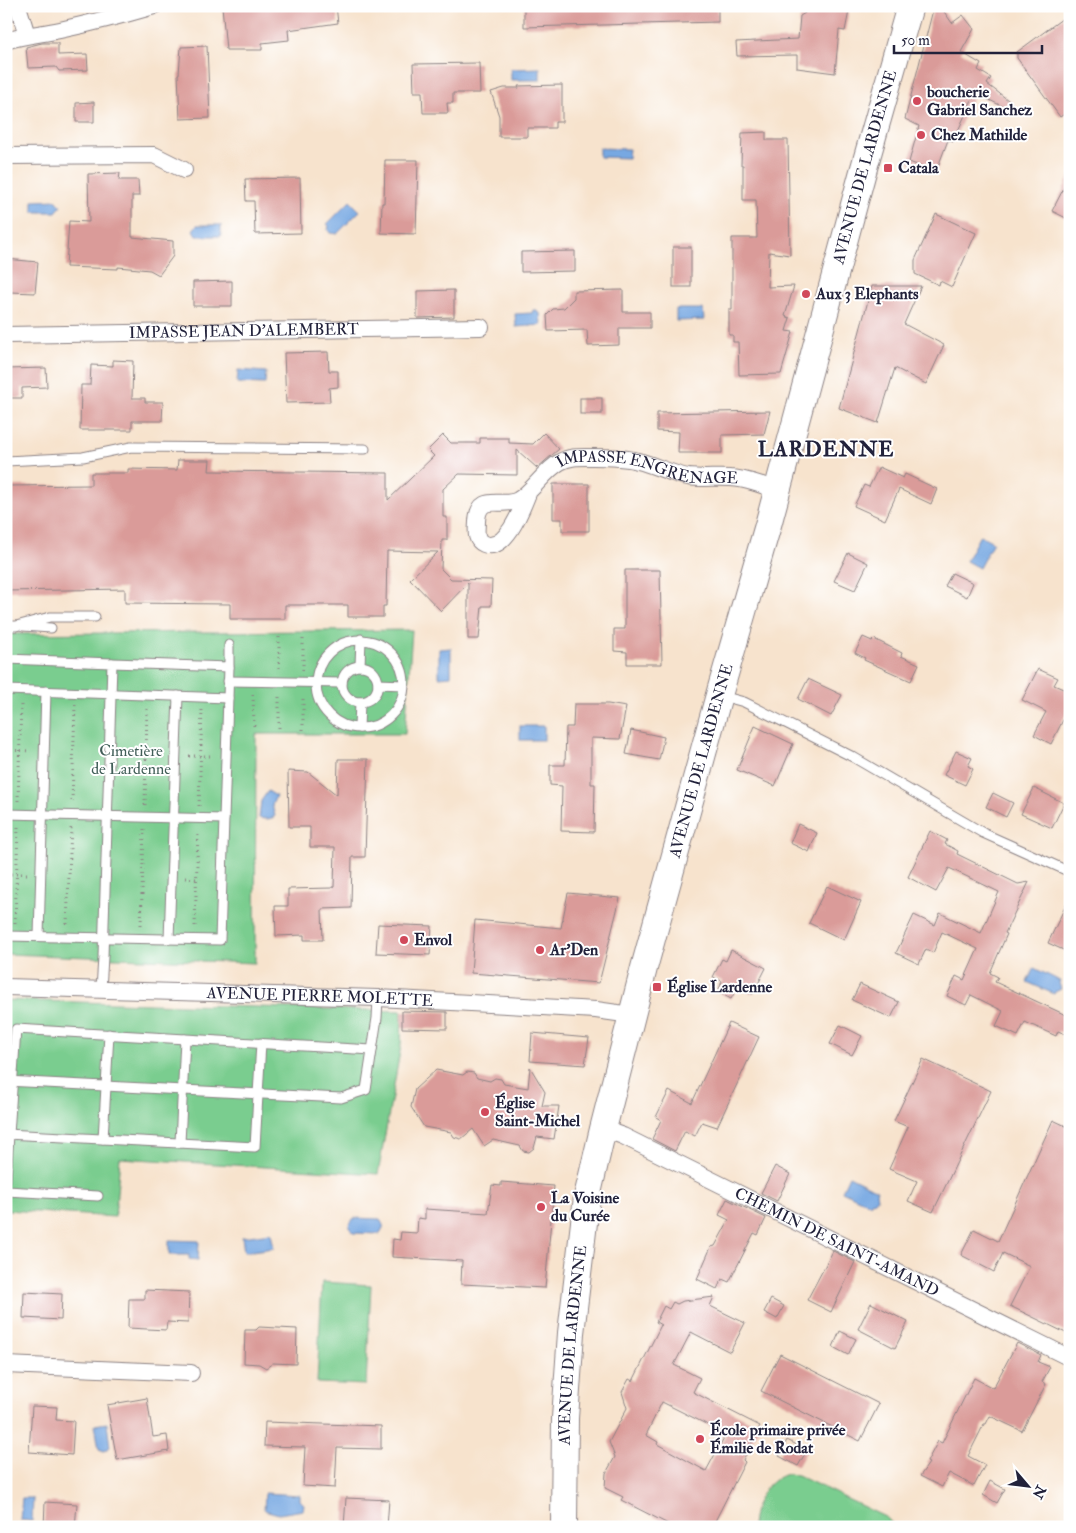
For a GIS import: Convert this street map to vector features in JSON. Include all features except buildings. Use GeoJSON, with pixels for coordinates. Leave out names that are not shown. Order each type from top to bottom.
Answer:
{"type":"FeatureCollection","features":[{"type":"Feature","properties":{"kind":"main road","name":"AVENUE DE LARDENNE"},"geometry":{"type":"LineString","coordinates":[[564,1527],[565,1418],[571,1333],[587,1197],[631,1015],[719,695],[778,490],[862,175],[910,6]]}},
{"type":"Feature","properties":{"kind":"street"},"geometry":{"type":"LineString","coordinates":[[18,6],[26,35]]}},
{"type":"Feature","properties":{"kind":"street"},"geometry":{"type":"LineString","coordinates":[[6,41],[26,35],[53,32],[106,20],[154,6]]}},
{"type":"Feature","properties":{"kind":"street"},"geometry":{"type":"LineString","coordinates":[[6,156],[154,155],[184,170]]}},
{"type":"Feature","properties":{"kind":"street","name":"IMPASSE JEAN D'ALEMBERT"},"geometry":{"type":"LineString","coordinates":[[6,335],[481,326]]}},
{"type":"Feature","properties":{"kind":"street","name":"IMPASSE ENGRENAGE"},"geometry":{"type":"LineString","coordinates":[[529,491],[559,462],[575,457],[620,457],[639,461],[691,478],[732,478],[778,490]]}},
{"type":"Feature","properties":{"kind":"street","name":"AVENUE PIERRE MOLETTE"},"geometry":{"type":"LineString","coordinates":[[6,987],[378,998],[596,1010],[631,1015]]}},
{"type":"Feature","properties":{"kind":"street","name":"CHEMIN DE SAINT-AMAND"},"geometry":{"type":"LineString","coordinates":[[603,1129],[623,1136],[1070,1358]]}},
{"type":"Feature","properties":{"kind":"street"},"geometry":{"type":"LineString","coordinates":[[6,1366],[191,1374]]}},
{"type":"Feature","properties":{"kind":"lane"},"geometry":{"type":"LineString","coordinates":[[6,461],[83,456],[131,447],[365,449]]}},
{"type":"Feature","properties":{"kind":"lane"},"geometry":{"type":"LineString","coordinates":[[11,626],[50,617],[95,617]]}},
{"type":"Feature","properties":{"kind":"lane"},"geometry":{"type":"LineString","coordinates":[[11,626],[51,628]]}},
{"type":"Feature","properties":{"kind":"lane"},"geometry":{"type":"LineString","coordinates":[[360,666],[361,639]]}},
{"type":"Feature","properties":{"kind":"lane"},"geometry":{"type":"LineString","coordinates":[[361,639],[372,641],[392,653],[399,662],[404,684],[403,696],[391,716],[370,727],[359,728],[337,722],[328,714],[321,705],[316,683],[317,671],[329,652],[339,645],[361,639]]}},
{"type":"Feature","properties":{"kind":"lane"},"geometry":{"type":"LineString","coordinates":[[6,936],[220,940],[229,646]]}},
{"type":"Feature","properties":{"kind":"lane"},"geometry":{"type":"LineString","coordinates":[[6,659],[229,667]]}},
{"type":"Feature","properties":{"kind":"lane"},"geometry":{"type":"LineString","coordinates":[[101,990],[112,663]]}},
{"type":"Feature","properties":{"kind":"lane"},"geometry":{"type":"LineString","coordinates":[[360,666],[365,666],[373,671],[378,684],[372,697],[360,702],[347,696],[342,683],[348,671],[360,666]]}},
{"type":"Feature","properties":{"kind":"lane"},"geometry":{"type":"LineString","coordinates":[[228,680],[342,683]]}},
{"type":"Feature","properties":{"kind":"lane"},"geometry":{"type":"LineString","coordinates":[[378,684],[404,684]]}},
{"type":"Feature","properties":{"kind":"lane"},"geometry":{"type":"LineString","coordinates":[[6,690],[228,698]]}},
{"type":"Feature","properties":{"kind":"lane"},"geometry":{"type":"LineString","coordinates":[[39,936],[46,691]]}},
{"type":"Feature","properties":{"kind":"lane"},"geometry":{"type":"LineString","coordinates":[[719,695],[744,702],[837,748],[983,833],[1070,872]]}},
{"type":"Feature","properties":{"kind":"lane"},"geometry":{"type":"LineString","coordinates":[[169,939],[178,696]]}},
{"type":"Feature","properties":{"kind":"lane"},"geometry":{"type":"LineString","coordinates":[[359,728],[360,702]]}},
{"type":"Feature","properties":{"kind":"lane"},"geometry":{"type":"LineString","coordinates":[[6,814],[224,819]]}},
{"type":"Feature","properties":{"kind":"lane"},"geometry":{"type":"LineString","coordinates":[[9,1081],[341,1098],[366,1090],[378,998]]}},
{"type":"Feature","properties":{"kind":"lane"},"geometry":{"type":"LineString","coordinates":[[6,1180],[11,1029],[372,1050]]}},
{"type":"Feature","properties":{"kind":"lane"},"geometry":{"type":"LineString","coordinates":[[103,1139],[109,1034]]}},
{"type":"Feature","properties":{"kind":"lane"},"geometry":{"type":"LineString","coordinates":[[180,1143],[186,1039]]}},
{"type":"Feature","properties":{"kind":"lane"},"geometry":{"type":"LineString","coordinates":[[8,1134],[255,1147],[261,1043]]}},
{"type":"Feature","properties":{"kind":"lane"},"geometry":{"type":"LineString","coordinates":[[6,1191],[98,1196]]}},
{"type":"Feature","properties":{"kind":"path"},"geometry":{"type":"LineString","coordinates":[[253,681],[254,727]]}},
{"type":"Feature","properties":{"kind":"path"},"geometry":{"type":"LineString","coordinates":[[6,750],[44,751]]}},
{"type":"Feature","properties":{"kind":"path"},"geometry":{"type":"LineString","coordinates":[[176,755],[226,757]]}},
{"type":"Feature","properties":{"kind":"path"},"geometry":{"type":"LineString","coordinates":[[6,874],[41,875]]}},
{"type":"Feature","properties":{"kind":"green space","name":"Cimetière de Lardenne"},"geometry":{"type":"Polygon","coordinates":[[[412,630],[405,734],[256,734],[255,963],[6,954],[6,634],[412,630]]]}},
{"type":"Feature","properties":{"kind":"green space"},"geometry":{"type":"Polygon","coordinates":[[[6,1000],[402,1011],[401,1046],[378,1174],[120,1158],[115,1217],[6,1210],[6,1000]]]}},
{"type":"Feature","properties":{"kind":"green space"},"geometry":{"type":"Polygon","coordinates":[[[322,1282],[371,1285],[366,1385],[317,1383],[322,1282]]]}},
{"type":"Feature","properties":{"kind":"green space"},"geometry":{"type":"Polygon","coordinates":[[[787,1474],[797,1475],[887,1518],[895,1527],[752,1527],[755,1510],[762,1495],[772,1482],[787,1474]]]}},
{"type":"Feature","properties":{"kind":"water"},"geometry":{"type":"Polygon","coordinates":[[[540,68],[540,80],[511,80],[511,69],[540,68]]]}},
{"type":"Feature","properties":{"kind":"water"},"geometry":{"type":"Polygon","coordinates":[[[599,148],[629,149],[628,158],[599,157],[599,148]]]}},
{"type":"Feature","properties":{"kind":"water"},"geometry":{"type":"Polygon","coordinates":[[[56,200],[61,206],[56,212],[33,212],[33,201],[56,200]]]}},
{"type":"Feature","properties":{"kind":"water"},"geometry":{"type":"Polygon","coordinates":[[[350,201],[360,211],[337,234],[330,233],[327,224],[350,201]]]}},
{"type":"Feature","properties":{"kind":"water"},"geometry":{"type":"Polygon","coordinates":[[[197,225],[221,225],[221,236],[197,236],[193,230],[197,225]]]}},
{"type":"Feature","properties":{"kind":"water"},"geometry":{"type":"Polygon","coordinates":[[[676,309],[703,309],[704,320],[676,321],[676,309]]]}},
{"type":"Feature","properties":{"kind":"water"},"geometry":{"type":"Polygon","coordinates":[[[533,310],[537,310],[540,313],[541,325],[516,327],[515,314],[532,313],[533,310]]]}},
{"type":"Feature","properties":{"kind":"water"},"geometry":{"type":"Polygon","coordinates":[[[238,370],[266,372],[265,384],[237,383],[238,370]]]}},
{"type":"Feature","properties":{"kind":"water"},"geometry":{"type":"Polygon","coordinates":[[[980,535],[993,542],[979,568],[966,561],[980,535]]]}},
{"type":"Feature","properties":{"kind":"water"},"geometry":{"type":"Polygon","coordinates":[[[451,648],[451,676],[439,677],[439,649],[451,648]]]}},
{"type":"Feature","properties":{"kind":"water"},"geometry":{"type":"Polygon","coordinates":[[[520,726],[544,726],[544,740],[520,740],[520,726]]]}},
{"type":"Feature","properties":{"kind":"water"},"geometry":{"type":"Polygon","coordinates":[[[268,791],[276,796],[272,805],[275,816],[269,819],[259,818],[261,801],[268,791]]]}},
{"type":"Feature","properties":{"kind":"water"},"geometry":{"type":"Polygon","coordinates":[[[1034,968],[1060,981],[1061,989],[1054,994],[1027,982],[1034,968]]]}},
{"type":"Feature","properties":{"kind":"water"},"geometry":{"type":"Polygon","coordinates":[[[849,1176],[877,1190],[877,1199],[870,1204],[842,1191],[849,1176]]]}},
{"type":"Feature","properties":{"kind":"water"},"geometry":{"type":"Polygon","coordinates":[[[354,1218],[380,1219],[383,1227],[380,1234],[353,1233],[349,1225],[354,1218]]]}},
{"type":"Feature","properties":{"kind":"water"},"geometry":{"type":"Polygon","coordinates":[[[271,1233],[274,1248],[244,1252],[242,1237],[271,1233]]]}},
{"type":"Feature","properties":{"kind":"water"},"geometry":{"type":"Polygon","coordinates":[[[169,1240],[199,1241],[198,1260],[189,1259],[189,1255],[169,1255],[169,1240]]]}},
{"type":"Feature","properties":{"kind":"water"},"geometry":{"type":"Polygon","coordinates":[[[107,1423],[110,1447],[104,1451],[99,1449],[95,1425],[107,1423]]]}},
{"type":"Feature","properties":{"kind":"water"},"geometry":{"type":"Polygon","coordinates":[[[265,1493],[300,1495],[300,1500],[304,1504],[303,1510],[279,1514],[264,1510],[265,1493]]]}},
{"type":"Feature","properties":{"kind":"water"},"geometry":{"type":"Polygon","coordinates":[[[22,1498],[33,1498],[32,1521],[20,1520],[22,1498]]]}},
{"type":"Feature","properties":{"kind":"place","name":"boucherie Gabriel Sanchez"},"geometry":{"type":"Point","coordinates":[917,101]}},
{"type":"Feature","properties":{"kind":"place","name":"Chez Mathilde"},"geometry":{"type":"Point","coordinates":[921,135]}},
{"type":"Feature","properties":{"kind":"place","name":"Catala"},"geometry":{"type":"Point","coordinates":[888,168]}},
{"type":"Feature","properties":{"kind":"place","name":"Aux 3 Elephants"},"geometry":{"type":"Point","coordinates":[806,294]}},
{"type":"Feature","properties":{"kind":"place","name":"Envol"},"geometry":{"type":"Point","coordinates":[404,940]}},
{"type":"Feature","properties":{"kind":"place","name":"Ar'Den"},"geometry":{"type":"Point","coordinates":[540,950]}},
{"type":"Feature","properties":{"kind":"place","name":"Église Lardenne"},"geometry":{"type":"Point","coordinates":[657,987]}},
{"type":"Feature","properties":{"kind":"place","name":"Église Saint-Michel"},"geometry":{"type":"Point","coordinates":[485,1112]}},
{"type":"Feature","properties":{"kind":"place","name":"La Voisine du Curée"},"geometry":{"type":"Point","coordinates":[541,1207]}},
{"type":"Feature","properties":{"kind":"place","name":"École primaire privée Émilie de Rodat"},"geometry":{"type":"Point","coordinates":[700,1439]}},
{"type":"Feature","properties":{"kind":"district","name":"LARDENNE"},"geometry":{"type":"Point","coordinates":[826,449]}}]}
